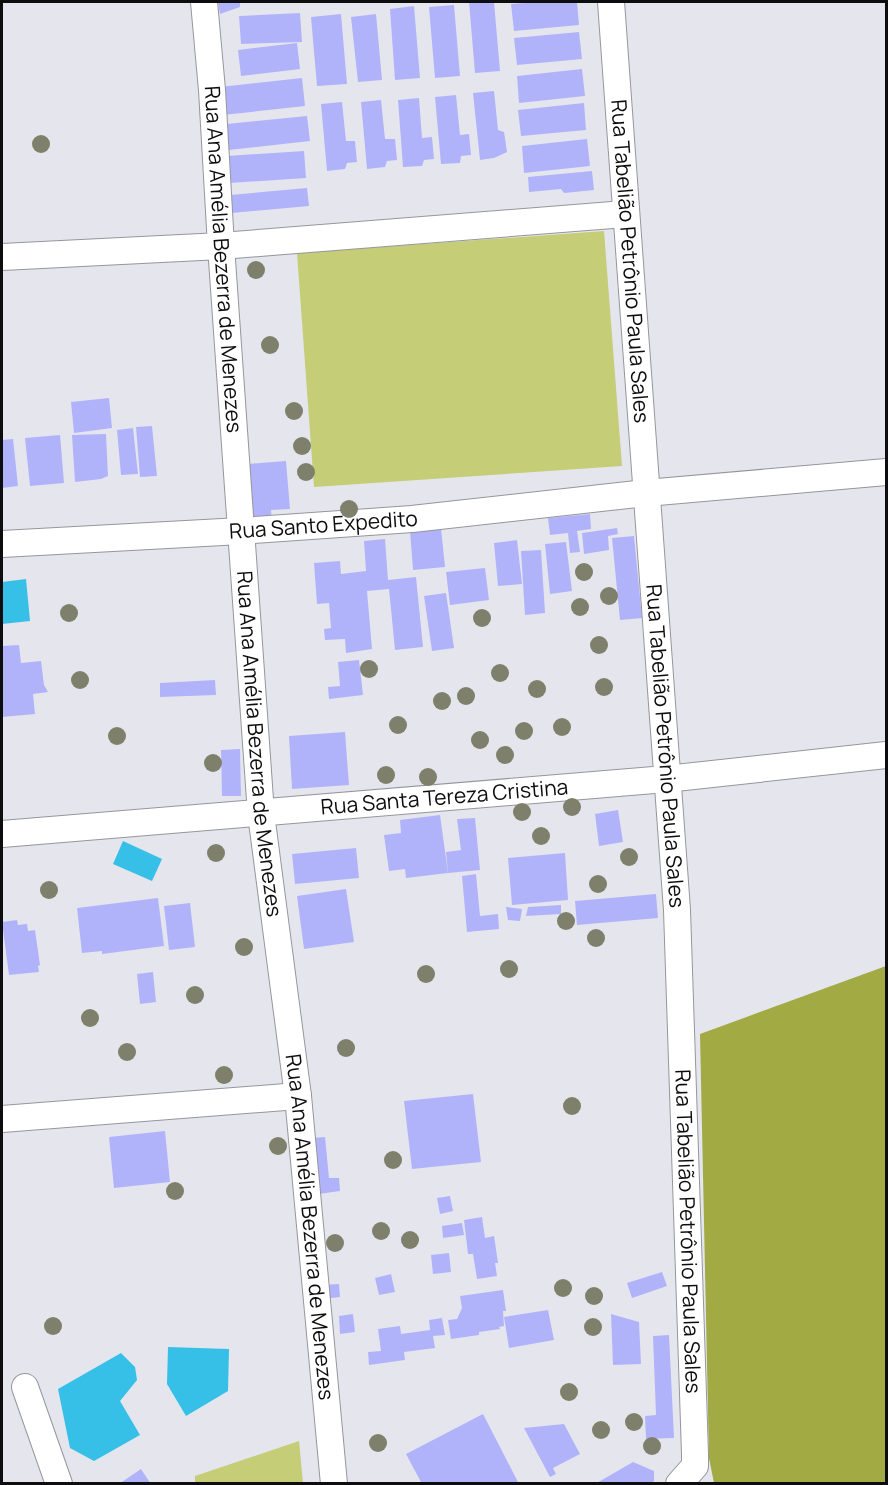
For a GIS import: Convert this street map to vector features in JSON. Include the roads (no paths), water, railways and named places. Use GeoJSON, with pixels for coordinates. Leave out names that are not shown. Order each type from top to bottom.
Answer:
{"type":"FeatureCollection","features":[{"type":"Feature","properties":{"kind":"street","name":"Rua Ana Amélia Bezerra de Menezes"},"geometry":{"type":"LineString","coordinates":[[204,2],[212,90],[261,814],[298,1096],[334,1484]]}},
{"type":"Feature","properties":{"kind":"street","name":"Rua Tabelião Petrônio Paula Sales"},"geometry":{"type":"LineString","coordinates":[[611,2],[677,910],[696,1454],[695,1466],[680,1484]]}},
{"type":"Feature","properties":{"kind":"street"},"geometry":{"type":"LineString","coordinates":[[2,257],[221,246],[625,214]]}},
{"type":"Feature","properties":{"kind":"street","name":"Rua Santo Expedito"},"geometry":{"type":"LineString","coordinates":[[2,544],[412,519],[646,493],[886,472]]}},
{"type":"Feature","properties":{"kind":"street","name":"Rua Santa Tereza Cristina"},"geometry":{"type":"LineString","coordinates":[[2,834],[666,779],[886,755]]}},
{"type":"Feature","properties":{"kind":"street"},"geometry":{"type":"LineString","coordinates":[[2,1119],[298,1096]]}},
{"type":"Feature","properties":{"kind":"street"},"geometry":{"type":"LineString","coordinates":[[25,1387],[59,1484]]}},
{"type":"Feature","properties":{"kind":"water"},"geometry":{"type":"Polygon","coordinates":[[[26,579],[30,621],[2,624],[2,582],[26,579]]]}},
{"type":"Feature","properties":{"kind":"water"},"geometry":{"type":"Polygon","coordinates":[[[123,841],[162,859],[152,881],[113,864],[123,841]]]}},
{"type":"Feature","properties":{"kind":"water"},"geometry":{"type":"Polygon","coordinates":[[[168,1347],[229,1349],[228,1391],[186,1416],[167,1384],[168,1347]]]}},
{"type":"Feature","properties":{"kind":"water"},"geometry":{"type":"Polygon","coordinates":[[[121,1353],[135,1367],[137,1380],[120,1401],[140,1435],[94,1461],[70,1448],[58,1389],[121,1353]]]}}]}
